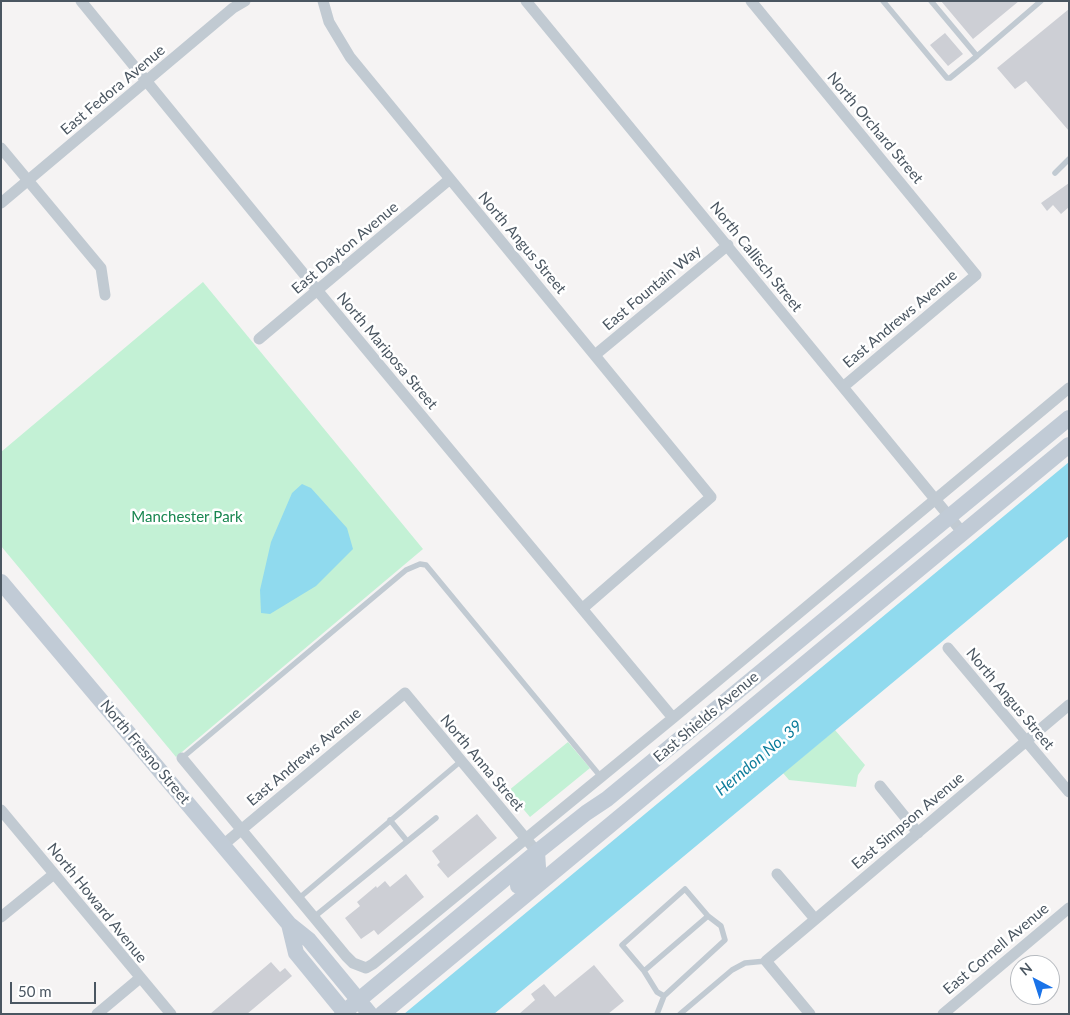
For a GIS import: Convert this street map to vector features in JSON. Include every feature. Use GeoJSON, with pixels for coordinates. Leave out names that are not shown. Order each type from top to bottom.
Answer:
{"type":"FeatureCollection","features":[{"type":"Feature","properties":{"kind":"main road","name":"East Shields Avenue"},"geometry":{"type":"LineString","coordinates":[[344,1013],[537,852],[586,813],[607,799],[1069,418]]}},
{"type":"Feature","properties":{"kind":"main road","name":"East Shields Avenue"},"geometry":{"type":"LineString","coordinates":[[382,1014],[1069,445]]}},
{"type":"Feature","properties":{"kind":"main road","name":"North Fresno Street"},"geometry":{"type":"LineString","coordinates":[[1,582],[288,924],[309,940],[370,1014]]}},
{"type":"Feature","properties":{"kind":"main road"},"geometry":{"type":"LineString","coordinates":[[463,946],[490,911],[538,867],[537,852]]}},
{"type":"Feature","properties":{"kind":"main road","name":"North Fresno Street"},"geometry":{"type":"LineString","coordinates":[[288,924],[296,953],[344,1013]]}},
{"type":"Feature","properties":{"kind":"street","name":"North Mariposa Street"},"geometry":{"type":"LineString","coordinates":[[81,1],[317,290],[673,718]]}},
{"type":"Feature","properties":{"kind":"street","name":"East Fedora Avenue"},"geometry":{"type":"LineString","coordinates":[[1,203],[232,8],[245,1]]}},
{"type":"Feature","properties":{"kind":"street","name":"North Angus Street"},"geometry":{"type":"LineString","coordinates":[[323,1],[329,22],[346,52],[711,497],[582,608]]}},
{"type":"Feature","properties":{"kind":"street","name":"North Callisch Street"},"geometry":{"type":"LineString","coordinates":[[526,1],[962,532]]}},
{"type":"Feature","properties":{"kind":"street","name":"North Orchard Street"},"geometry":{"type":"LineString","coordinates":[[750,1],[976,275]]}},
{"type":"Feature","properties":{"kind":"street"},"geometry":{"type":"LineString","coordinates":[[1,148],[101,268],[105,295]]}},
{"type":"Feature","properties":{"kind":"street","name":"East Dayton Avenue"},"geometry":{"type":"LineString","coordinates":[[259,339],[450,179]]}},
{"type":"Feature","properties":{"kind":"street","name":"East Fountain Way"},"geometry":{"type":"LineString","coordinates":[[595,355],[728,245]]}},
{"type":"Feature","properties":{"kind":"street","name":"East Andrews Avenue"},"geometry":{"type":"LineString","coordinates":[[843,387],[976,275]]}},
{"type":"Feature","properties":{"kind":"street"},"geometry":{"type":"LineString","coordinates":[[182,758],[353,964],[366,968],[673,718],[1069,388]]}},
{"type":"Feature","properties":{"kind":"street","name":"North Angus Street"},"geometry":{"type":"LineString","coordinates":[[948,648],[1069,792]]}},
{"type":"Feature","properties":{"kind":"street","name":"East Andrews Avenue"},"geometry":{"type":"LineString","coordinates":[[223,845],[405,693]]}},
{"type":"Feature","properties":{"kind":"street","name":"North Anna Street"},"geometry":{"type":"LineString","coordinates":[[405,693],[537,852]]}},
{"type":"Feature","properties":{"kind":"street","name":"East Simpson Avenue"},"geometry":{"type":"LineString","coordinates":[[766,961],[1069,705]]}},
{"type":"Feature","properties":{"kind":"street"},"geometry":{"type":"LineString","coordinates":[[880,786],[918,833]]}},
{"type":"Feature","properties":{"kind":"street","name":"North Howard Avenue"},"geometry":{"type":"LineString","coordinates":[[1,810],[171,1014]]}},
{"type":"Feature","properties":{"kind":"street"},"geometry":{"type":"LineString","coordinates":[[1,917],[54,874]]}},
{"type":"Feature","properties":{"kind":"street"},"geometry":{"type":"LineString","coordinates":[[777,874],[815,920]]}},
{"type":"Feature","properties":{"kind":"street","name":"East Cornell Avenue"},"geometry":{"type":"LineString","coordinates":[[943,1014],[1069,908]]}},
{"type":"Feature","properties":{"kind":"street"},"geometry":{"type":"LineString","coordinates":[[766,961],[806,1012]]}},
{"type":"Feature","properties":{"kind":"street"},"geometry":{"type":"LineString","coordinates":[[97,1014],[140,978]]}},
{"type":"Feature","properties":{"kind":"lane"},"geometry":{"type":"LineString","coordinates":[[883,1],[947,78],[950,78],[977,56],[1041,1]]}},
{"type":"Feature","properties":{"kind":"lane"},"geometry":{"type":"LineString","coordinates":[[931,1],[977,56]]}},
{"type":"Feature","properties":{"kind":"lane"},"geometry":{"type":"LineString","coordinates":[[1054,173],[1069,159]]}},
{"type":"Feature","properties":{"kind":"lane"},"geometry":{"type":"LineString","coordinates":[[182,758],[406,570],[420,564],[426,565],[601,777]]}},
{"type":"Feature","properties":{"kind":"lane"},"geometry":{"type":"LineString","coordinates":[[298,899],[461,761]]}},
{"type":"Feature","properties":{"kind":"lane"},"geometry":{"type":"LineString","coordinates":[[314,917],[436,818]]}},
{"type":"Feature","properties":{"kind":"lane"},"geometry":{"type":"LineString","coordinates":[[390,820],[407,841]]}},
{"type":"Feature","properties":{"kind":"lane"},"geometry":{"type":"LineString","coordinates":[[658,1014],[664,996],[725,940],[721,926],[708,916],[685,889],[622,945],[644,970],[657,992],[664,996]]}},
{"type":"Feature","properties":{"kind":"lane"},"geometry":{"type":"LineString","coordinates":[[644,970],[708,916]]}},
{"type":"Feature","properties":{"kind":"lane"},"geometry":{"type":"LineString","coordinates":[[680,1014],[732,970],[745,963],[766,961]]}},
{"type":"Feature","properties":{"kind":"green space","name":"Manchester Park"},"geometry":{"type":"Polygon","coordinates":[[[203,282],[423,549],[176,757],[1,546],[1,452],[203,282]]]}},
{"type":"Feature","properties":{"kind":"green space"},"geometry":{"type":"Polygon","coordinates":[[[835,730],[865,765],[858,775],[856,787],[789,780],[783,773],[835,730]]]}},
{"type":"Feature","properties":{"kind":"green space"},"geometry":{"type":"Polygon","coordinates":[[[568,742],[590,768],[530,817],[508,791],[568,742]]]}},
{"type":"Feature","properties":{"kind":"water","name":"Herndon No. 39"},"geometry":{"type":"Polygon","coordinates":[[[1069,462],[1069,536],[494,1014],[404,1014],[1069,462]]]}},
{"type":"Feature","properties":{"kind":"water"},"geometry":{"type":"Polygon","coordinates":[[[302,484],[311,488],[347,528],[353,549],[316,586],[270,614],[261,613],[260,590],[271,542],[292,493],[302,484]]]}},
{"type":"Feature","properties":{"kind":"building"},"geometry":{"type":"Polygon","coordinates":[[[941,1],[1019,1],[973,39],[941,1]]]}},
{"type":"Feature","properties":{"kind":"building"},"geometry":{"type":"Polygon","coordinates":[[[1069,9],[1069,131],[1026,81],[1015,89],[997,68],[1069,9]]]}},
{"type":"Feature","properties":{"kind":"building"},"geometry":{"type":"Polygon","coordinates":[[[945,33],[963,54],[948,66],[930,45],[945,33]]]}},
{"type":"Feature","properties":{"kind":"building"},"geometry":{"type":"Polygon","coordinates":[[[1069,183],[1069,207],[1061,214],[1053,205],[1047,211],[1041,203],[1069,183]]]}},
{"type":"Feature","properties":{"kind":"building"},"geometry":{"type":"Polygon","coordinates":[[[477,814],[497,838],[448,878],[437,865],[440,862],[432,851],[477,814]]]}},
{"type":"Feature","properties":{"kind":"building"},"geometry":{"type":"Polygon","coordinates":[[[406,874],[424,897],[378,935],[374,930],[361,939],[345,918],[360,906],[357,902],[376,886],[377,888],[385,881],[390,887],[406,874]]]}},
{"type":"Feature","properties":{"kind":"building"},"geometry":{"type":"Polygon","coordinates":[[[271,962],[280,972],[285,968],[292,976],[247,1014],[210,1014],[271,962]]]}},
{"type":"Feature","properties":{"kind":"building"},"geometry":{"type":"Polygon","coordinates":[[[594,965],[624,1001],[608,1014],[519,1014],[535,1000],[531,994],[544,984],[555,997],[594,965]]]}}]}
